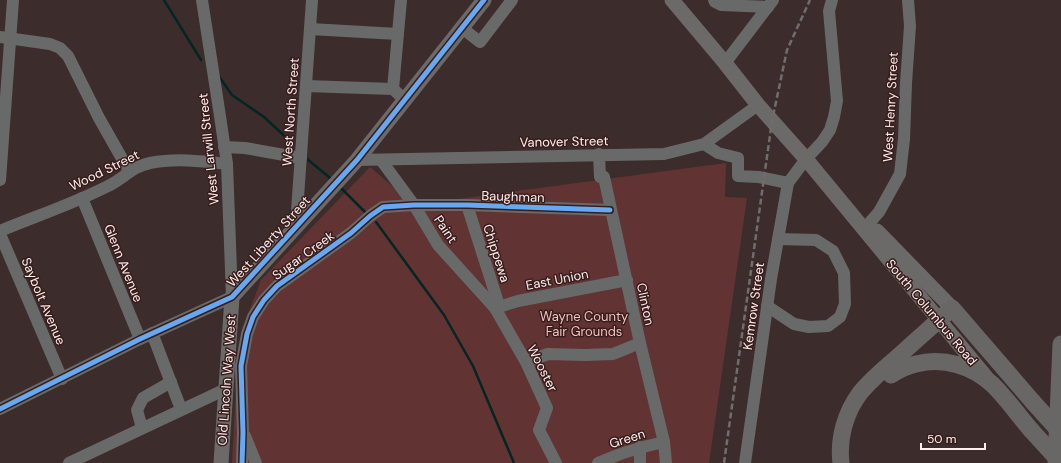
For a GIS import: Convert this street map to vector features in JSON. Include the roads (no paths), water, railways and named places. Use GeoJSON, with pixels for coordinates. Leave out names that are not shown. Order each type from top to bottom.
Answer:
{"type":"FeatureCollection","features":[{"type":"Feature","properties":{"kind":"highway"},"geometry":{"type":"LineString","coordinates":[[850,463],[850,441],[853,427],[857,416],[869,396],[954,310]]}},
{"type":"Feature","properties":{"kind":"highway","name":"South Columbus Road"},"geometry":{"type":"LineString","coordinates":[[954,310],[1061,433]]}},
{"type":"Feature","properties":{"kind":"highway"},"geometry":{"type":"LineString","coordinates":[[842,463],[841,450],[843,429],[850,410],[860,394],[872,380],[941,323]]}},
{"type":"Feature","properties":{"kind":"highway"},"geometry":{"type":"LineString","coordinates":[[1056,463],[1061,344]]}},
{"type":"Feature","properties":{"kind":"highway"},"geometry":{"type":"LineString","coordinates":[[891,375],[906,367],[916,364],[927,362],[948,362],[974,370],[993,385]]}},
{"type":"Feature","properties":{"kind":"highway","name":"South Columbus Road"},"geometry":{"type":"LineString","coordinates":[[993,385],[1061,463]]}},
{"type":"Feature","properties":{"kind":"main road","name":"West Liberty Street"},"geometry":{"type":"LineString","coordinates":[[232,297],[357,160],[484,0]]}},
{"type":"Feature","properties":{"kind":"main road","name":"South Columbus Road"},"geometry":{"type":"LineString","coordinates":[[679,4],[758,105],[806,159],[867,226],[954,310]]}},
{"type":"Feature","properties":{"kind":"main road","name":"South Columbus Road"},"geometry":{"type":"LineString","coordinates":[[867,226],[941,323],[993,385]]}},
{"type":"Feature","properties":{"kind":"main road","name":"Old Lincoln Way West"},"geometry":{"type":"LineString","coordinates":[[221,463],[232,297]]}},
{"type":"Feature","properties":{"kind":"street"},"geometry":{"type":"LineString","coordinates":[[0,180],[5,38],[13,0]]}},
{"type":"Feature","properties":{"kind":"street","name":"West Larwill Street"},"geometry":{"type":"LineString","coordinates":[[202,0],[226,164],[232,297]]}},
{"type":"Feature","properties":{"kind":"street","name":"West North Street"},"geometry":{"type":"LineString","coordinates":[[296,226],[312,0]]}},
{"type":"Feature","properties":{"kind":"street"},"geometry":{"type":"LineString","coordinates":[[393,89],[401,0]]}},
{"type":"Feature","properties":{"kind":"street"},"geometry":{"type":"LineString","coordinates":[[462,28],[480,42],[512,0]]}},
{"type":"Feature","properties":{"kind":"street"},"geometry":{"type":"LineString","coordinates":[[714,0],[721,5],[770,3]]}},
{"type":"Feature","properties":{"kind":"street","name":"Kemrow Street"},"geometry":{"type":"LineString","coordinates":[[745,463],[767,306],[788,183],[830,130],[837,102],[829,11],[832,0]]}},
{"type":"Feature","properties":{"kind":"street","name":"West Henry Street"},"geometry":{"type":"LineString","coordinates":[[867,226],[879,212],[900,174],[904,139],[910,26],[908,0]]}},
{"type":"Feature","properties":{"kind":"street"},"geometry":{"type":"LineString","coordinates":[[725,63],[770,3]]}},
{"type":"Feature","properties":{"kind":"street"},"geometry":{"type":"LineString","coordinates":[[310,29],[398,34]]}},
{"type":"Feature","properties":{"kind":"street"},"geometry":{"type":"LineString","coordinates":[[5,38],[50,44],[60,48],[68,56],[99,118],[129,171]]}},
{"type":"Feature","properties":{"kind":"street"},"geometry":{"type":"LineString","coordinates":[[306,86],[393,89],[405,100]]}},
{"type":"Feature","properties":{"kind":"street","name":"Vanover Street"},"geometry":{"type":"LineString","coordinates":[[357,160],[599,154],[664,154],[704,144],[758,105]]}},
{"type":"Feature","properties":{"kind":"street"},"geometry":{"type":"LineString","coordinates":[[704,144],[718,153],[738,158],[738,176],[759,177],[788,183]]}},
{"type":"Feature","properties":{"kind":"street"},"geometry":{"type":"LineString","coordinates":[[224,147],[245,148],[301,158]]}},
{"type":"Feature","properties":{"kind":"street","name":"Clinton"},"geometry":{"type":"LineString","coordinates":[[599,154],[600,177],[604,178],[640,343],[664,442],[666,463]]}},
{"type":"Feature","properties":{"kind":"street","name":"Wood Street"},"geometry":{"type":"LineString","coordinates":[[0,230],[109,186],[129,171],[149,163],[177,160],[199,160],[226,164]]}},
{"type":"Feature","properties":{"kind":"street","name":"Paint"},"geometry":{"type":"LineString","coordinates":[[381,160],[414,205],[438,245],[494,308]]}},
{"type":"Feature","properties":{"kind":"street","name":"Glenn Avenue"},"geometry":{"type":"LineString","coordinates":[[82,198],[140,339]]}},
{"type":"Feature","properties":{"kind":"street","name":"Baughman"},"geometry":{"type":"LineString","coordinates":[[414,205],[467,205],[610,210]]}},
{"type":"Feature","properties":{"kind":"street","name":"Sugar Creek"},"geometry":{"type":"LineString","coordinates":[[242,463],[243,433],[241,366],[246,334],[253,317],[264,300],[277,286],[351,233],[370,216],[383,207],[414,205]]}},
{"type":"Feature","properties":{"kind":"street","name":"Chippewa"},"geometry":{"type":"LineString","coordinates":[[467,205],[497,299],[494,308]]}},
{"type":"Feature","properties":{"kind":"street","name":"Saybolt Avenue"},"geometry":{"type":"LineString","coordinates":[[0,234],[62,379]]}},
{"type":"Feature","properties":{"kind":"street"},"geometry":{"type":"LineString","coordinates":[[767,306],[794,324],[828,326],[840,317],[844,304],[844,273],[833,251],[816,240],[778,239]]}},
{"type":"Feature","properties":{"kind":"street","name":"East Union"},"geometry":{"type":"LineString","coordinates":[[494,308],[518,301],[626,280]]}},
{"type":"Feature","properties":{"kind":"street","name":"West Liberty Street"},"geometry":{"type":"LineString","coordinates":[[0,409],[152,333],[232,297]]}},
{"type":"Feature","properties":{"kind":"street","name":"Wooster"},"geometry":{"type":"LineString","coordinates":[[494,308],[526,362],[547,408],[539,430],[556,463]]}},
{"type":"Feature","properties":{"kind":"street"},"geometry":{"type":"LineString","coordinates":[[152,333],[181,409]]}},
{"type":"Feature","properties":{"kind":"street"},"geometry":{"type":"LineString","coordinates":[[526,362],[548,354],[585,356],[613,354],[640,343]]}},
{"type":"Feature","properties":{"kind":"street"},"geometry":{"type":"LineString","coordinates":[[142,428],[137,410],[144,398],[171,382]]}},
{"type":"Feature","properties":{"kind":"street"},"geometry":{"type":"LineString","coordinates":[[69,463],[226,389]]}},
{"type":"Feature","properties":{"kind":"street"},"geometry":{"type":"LineString","coordinates":[[223,431],[243,433],[256,463]]}},
{"type":"Feature","properties":{"kind":"street","name":"Green"},"geometry":{"type":"LineString","coordinates":[[598,463],[613,456],[640,447],[664,442]]}},
{"type":"Feature","properties":{"kind":"street"},"geometry":{"type":"LineString","coordinates":[[640,447],[640,463]]}},
{"type":"Feature","properties":{"kind":"waterway"},"geometry":{"type":"LineString","coordinates":[[164,0],[201,60]]}},
{"type":"Feature","properties":{"kind":"waterway"},"geometry":{"type":"LineString","coordinates":[[218,75],[232,95],[264,117],[292,143]]}},
{"type":"Feature","properties":{"kind":"waterway"},"geometry":{"type":"LineString","coordinates":[[306,158],[330,178]]}},
{"type":"Feature","properties":{"kind":"waterway"},"geometry":{"type":"LineString","coordinates":[[341,188],[365,212]]}},
{"type":"Feature","properties":{"kind":"waterway"},"geometry":{"type":"LineString","coordinates":[[376,222],[444,315],[473,366],[514,463]]}},
{"type":"Feature","properties":{"kind":"railway"},"geometry":{"type":"LineString","coordinates":[[724,463],[772,121],[787,50],[810,0]]}},
{"type":"Feature","properties":{"kind":"park label","name":"Wayne County Fair Grounds"},"geometry":{"type":"Point","coordinates":[584,324]}}]}
